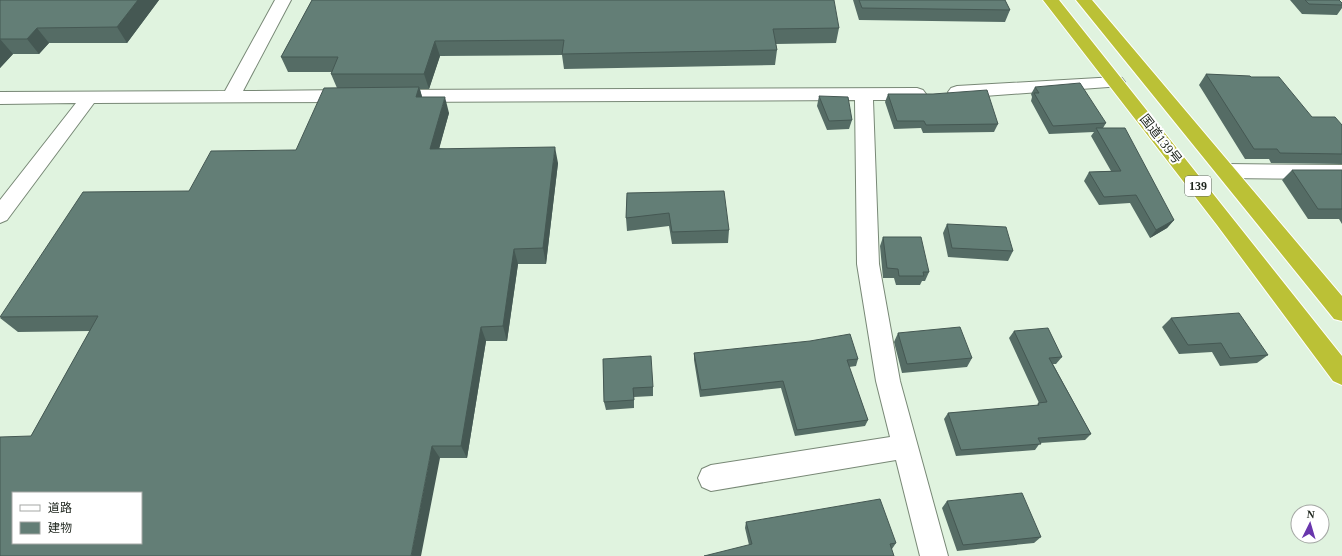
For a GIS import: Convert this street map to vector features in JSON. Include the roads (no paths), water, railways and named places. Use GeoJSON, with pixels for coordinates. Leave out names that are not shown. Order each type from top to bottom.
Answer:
{"type":"FeatureCollection","features":[{"type":"Feature","properties":{"kind":"highway","name":"国道139号"},"geometry":{"type":"LineString","coordinates":[[1051,0],[1342,374]]}},
{"type":"Feature","properties":{"kind":"highway","name":"139"},"geometry":{"type":"LineString","coordinates":[[1084,0],[1342,312]]}},
{"type":"Feature","properties":{"kind":"street"},"geometry":{"type":"LineString","coordinates":[[231,97],[283,0]]}},
{"type":"Feature","properties":{"kind":"street"},"geometry":{"type":"LineString","coordinates":[[0,98],[934,94],[1116,82]]}},
{"type":"Feature","properties":{"kind":"street"},"geometry":{"type":"LineString","coordinates":[[864,95],[868,264],[888,381],[934,556]]}},
{"type":"Feature","properties":{"kind":"street"},"geometry":{"type":"LineString","coordinates":[[0,215],[89,98]]}},
{"type":"Feature","properties":{"kind":"street"},"geometry":{"type":"LineString","coordinates":[[1226,171],[1342,172]]}},
{"type":"Feature","properties":{"kind":"street"},"geometry":{"type":"LineString","coordinates":[[711,478],[906,446]]}}]}
